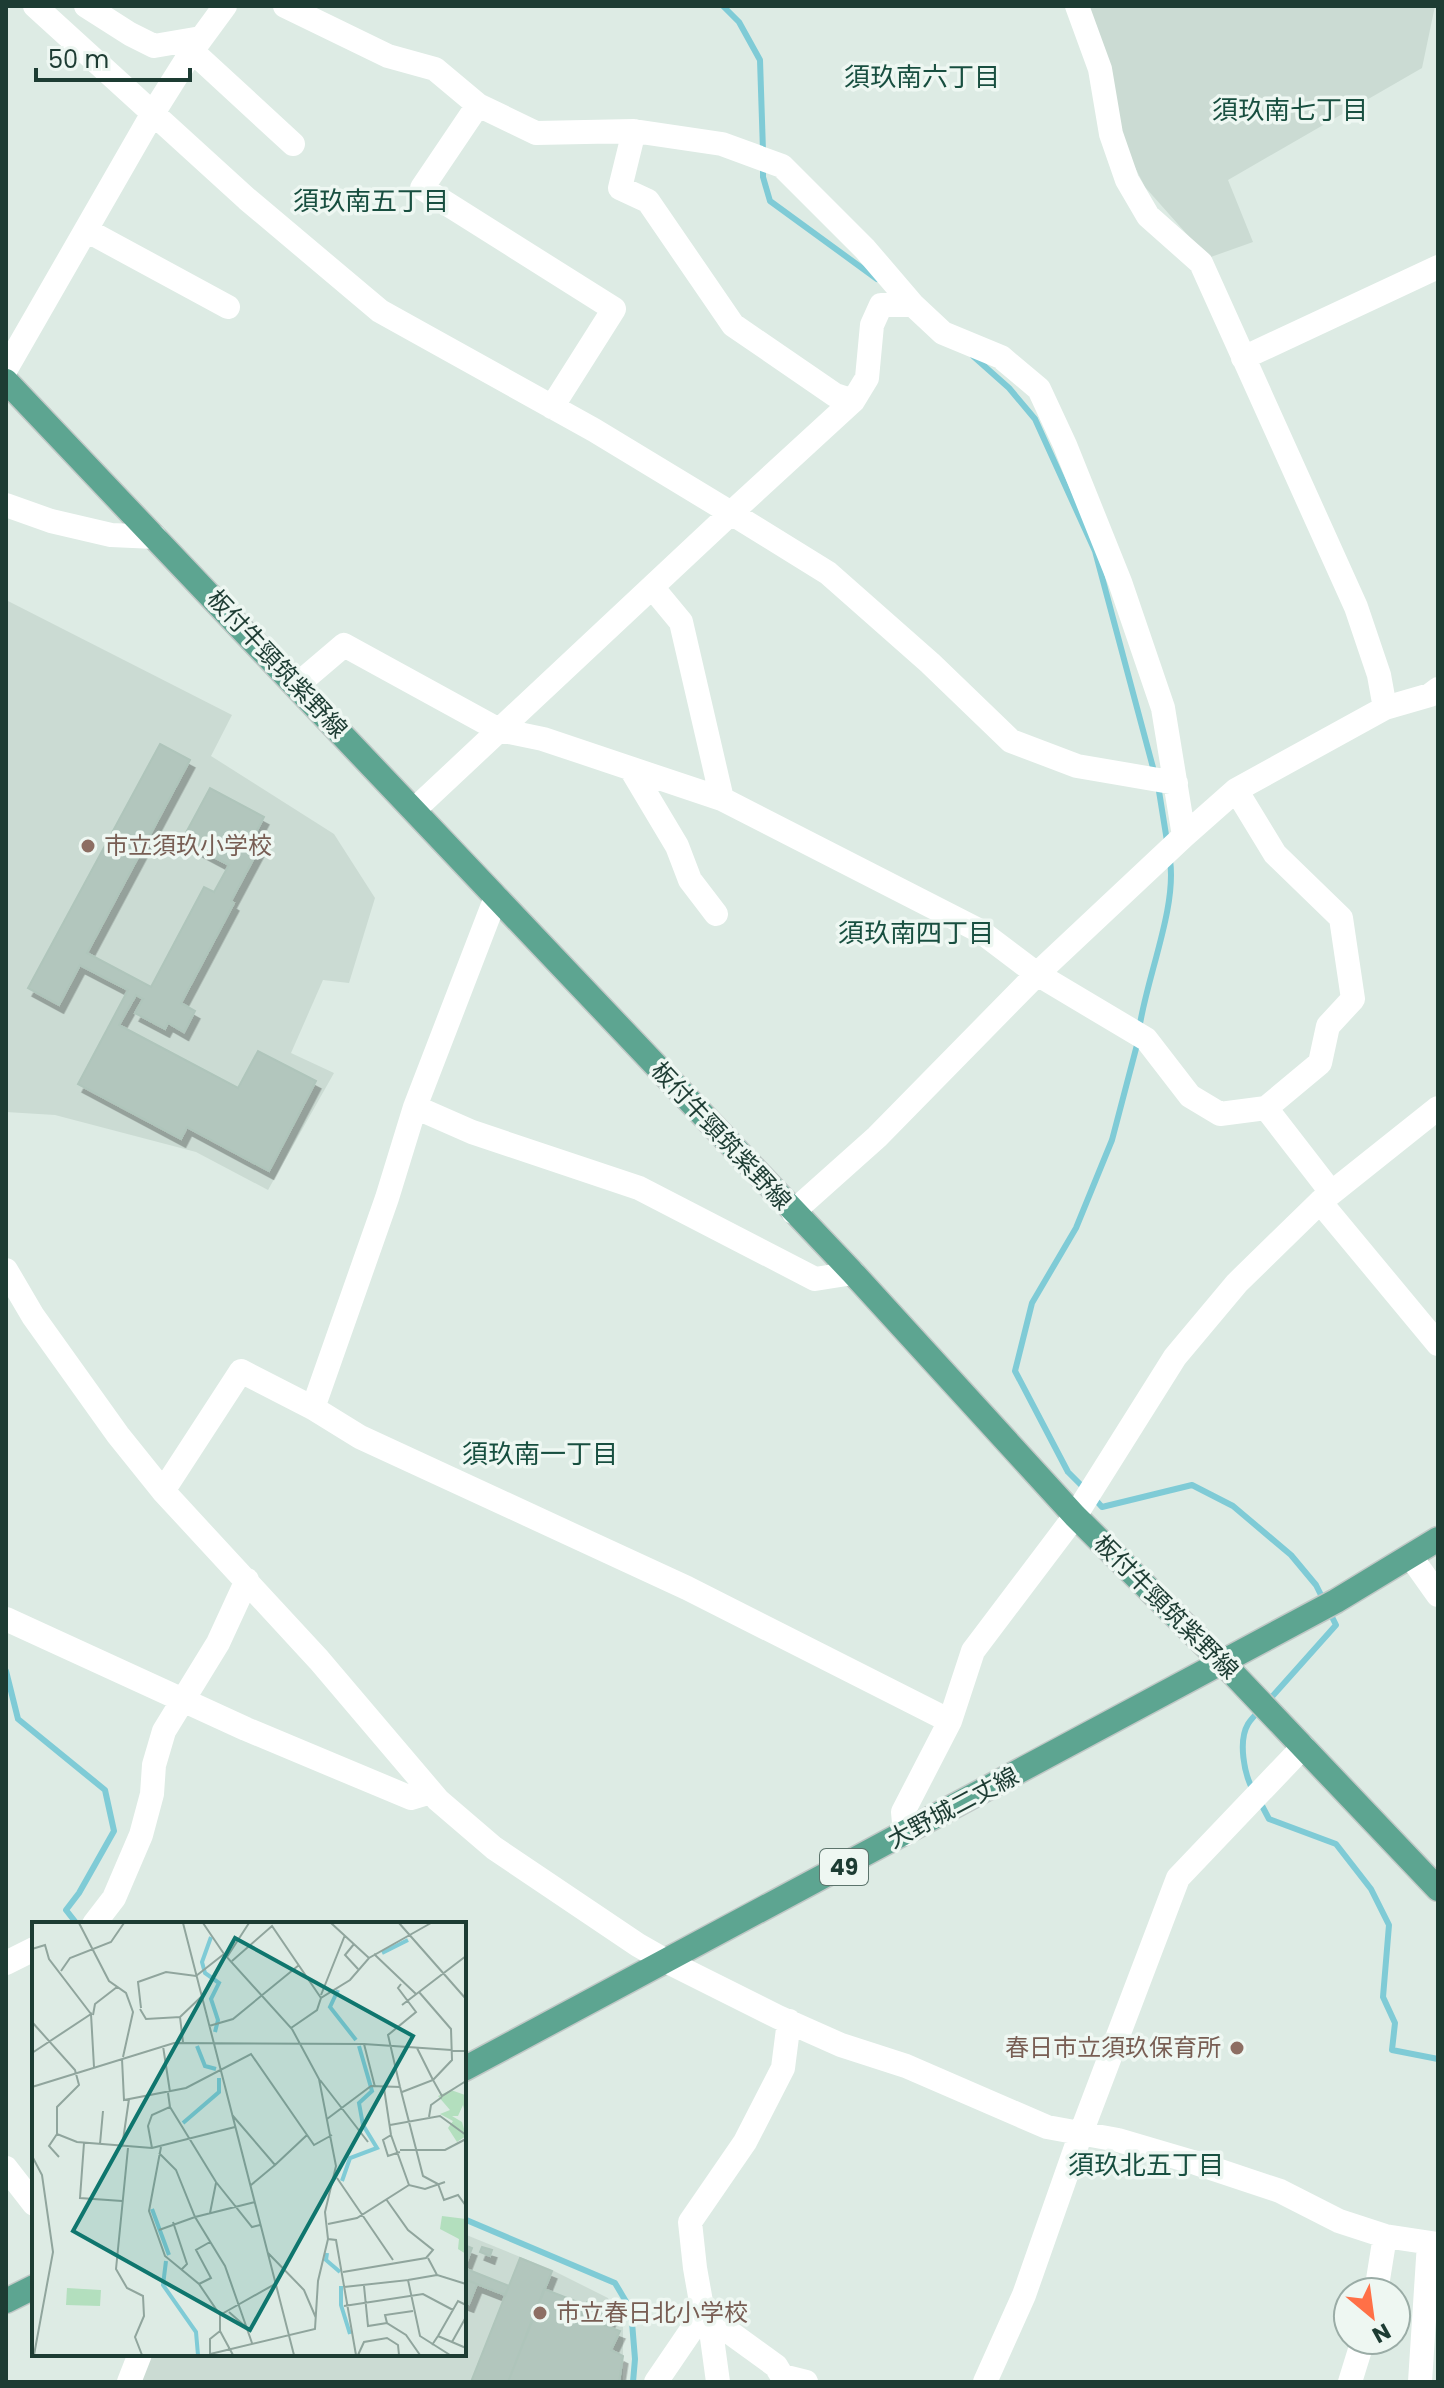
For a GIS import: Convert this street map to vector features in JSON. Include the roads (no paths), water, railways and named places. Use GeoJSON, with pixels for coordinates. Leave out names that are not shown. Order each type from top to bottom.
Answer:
{"type":"FeatureCollection","features":[{"type":"Feature","properties":{"kind":"main road","name":"板付牛頸筑紫野線"},"geometry":{"type":"LineString","coordinates":[[6,381],[853,1273],[1075,1516],[1223,1663],[1438,1889]]}},
{"type":"Feature","properties":{"kind":"main road","name":"大野城二丈線"},"geometry":{"type":"LineString","coordinates":[[466,2068],[1223,1663],[1336,1601],[1438,1539]]}},
{"type":"Feature","properties":{"kind":"main road"},"geometry":{"type":"LineString","coordinates":[[6,2301],[32,2288]]}},
{"type":"Feature","properties":{"kind":"street"},"geometry":{"type":"LineString","coordinates":[[35,6],[247,199],[380,311],[552,407],[828,573],[930,663],[1011,741],[1077,766],[1176,783]]}},
{"type":"Feature","properties":{"kind":"street"},"geometry":{"type":"LineString","coordinates":[[86,6],[154,46],[196,44],[293,144]]}},
{"type":"Feature","properties":{"kind":"street"},"geometry":{"type":"LineString","coordinates":[[6,369],[153,113],[196,44],[225,6]]}},
{"type":"Feature","properties":{"kind":"street"},"geometry":{"type":"LineString","coordinates":[[285,6],[388,56],[435,69],[478,105],[536,133],[634,131],[722,144],[782,166],[943,333],[1001,357],[1039,389],[1120,582],[1163,708],[1184,836]]}},
{"type":"Feature","properties":{"kind":"street"},"geometry":{"type":"LineString","coordinates":[[1077,6],[1100,69],[1111,134],[1127,180],[1148,216],[1201,263],[1356,607],[1379,675],[1385,708]]}},
{"type":"Feature","properties":{"kind":"street"},"geometry":{"type":"LineString","coordinates":[[478,105],[422,188],[614,309],[552,407]]}},
{"type":"Feature","properties":{"kind":"street"},"geometry":{"type":"LineString","coordinates":[[634,131],[620,188],[648,201],[733,325],[835,395],[853,401]]}},
{"type":"Feature","properties":{"kind":"street"},"geometry":{"type":"LineString","coordinates":[[86,230],[228,307]]}},
{"type":"Feature","properties":{"kind":"street"},"geometry":{"type":"LineString","coordinates":[[1243,358],[1438,267]]}},
{"type":"Feature","properties":{"kind":"street"},"geometry":{"type":"LineString","coordinates":[[414,810],[853,401],[867,378],[872,325],[881,305],[913,305]]}},
{"type":"Feature","properties":{"kind":"street"},"geometry":{"type":"LineString","coordinates":[[6,505],[51,521],[111,535],[155,537]]}},
{"type":"Feature","properties":{"kind":"street"},"geometry":{"type":"LineString","coordinates":[[652,587],[681,622],[722,799]]}},
{"type":"Feature","properties":{"kind":"street"},"geometry":{"type":"LineString","coordinates":[[297,685],[344,645],[499,730],[543,739],[722,799],[980,931],[1037,974],[1146,1039],[1190,1096],[1220,1114],[1266,1108],[1320,1063],[1328,1026],[1353,999],[1341,918],[1275,854],[1236,790]]}},
{"type":"Feature","properties":{"kind":"street"},"geometry":{"type":"LineString","coordinates":[[793,1212],[877,1137],[1037,974],[1236,790],[1385,708],[1435,696]]}},
{"type":"Feature","properties":{"kind":"street"},"geometry":{"type":"LineString","coordinates":[[631,769],[677,846],[690,880],[716,914]]}},
{"type":"Feature","properties":{"kind":"street"},"geometry":{"type":"LineString","coordinates":[[313,1408],[387,1198],[415,1107],[496,897]]}},
{"type":"Feature","properties":{"kind":"street"},"geometry":{"type":"LineString","coordinates":[[415,1107],[472,1132],[639,1188],[815,1279],[853,1273]]}},
{"type":"Feature","properties":{"kind":"street"},"geometry":{"type":"LineString","coordinates":[[1266,1108],[1326,1197],[1438,1344]]}},
{"type":"Feature","properties":{"kind":"street"},"geometry":{"type":"LineString","coordinates":[[905,1834],[903,1812],[950,1721],[973,1651],[1075,1516],[1175,1357],[1237,1283],[1326,1197],[1438,1108]]}},
{"type":"Feature","properties":{"kind":"street"},"geometry":{"type":"LineString","coordinates":[[6,1270],[33,1316],[118,1435],[163,1491],[319,1660],[431,1792],[494,1848],[666,1961],[841,2045],[906,2066],[1047,2127],[1131,2144],[1280,2191],[1339,2221],[1385,2236],[1434,2244],[1420,2382]]}},
{"type":"Feature","properties":{"kind":"street"},"geometry":{"type":"LineString","coordinates":[[163,1491],[241,1371],[313,1408],[360,1437],[687,1588],[950,1721]]}},
{"type":"Feature","properties":{"kind":"street"},"geometry":{"type":"LineString","coordinates":[[1411,1557],[1438,1595]]}},
{"type":"Feature","properties":{"kind":"street"},"geometry":{"type":"LineString","coordinates":[[96,1922],[114,1898],[141,1835],[152,1794],[154,1765],[164,1731],[218,1643],[247,1580]]}},
{"type":"Feature","properties":{"kind":"street"},"geometry":{"type":"LineString","coordinates":[[6,1619],[246,1729],[411,1798],[431,1792]]}},
{"type":"Feature","properties":{"kind":"street"},"geometry":{"type":"LineString","coordinates":[[985,2382],[1024,2295],[1081,2133],[1178,1878],[1303,1747]]}},
{"type":"Feature","properties":{"kind":"street"},"geometry":{"type":"LineString","coordinates":[[6,1963],[32,1950]]}},
{"type":"Feature","properties":{"kind":"street"},"geometry":{"type":"LineString","coordinates":[[718,2382],[708,2317],[695,2268],[690,2222],[745,2142],[783,2068],[789,2021]]}},
{"type":"Feature","properties":{"kind":"street"},"geometry":{"type":"LineString","coordinates":[[6,2168],[32,2201]]}},
{"type":"Feature","properties":{"kind":"street"},"geometry":{"type":"LineString","coordinates":[[1379,2276],[1385,2236]]}},
{"type":"Feature","properties":{"kind":"street"},"geometry":{"type":"LineString","coordinates":[[656,2382],[708,2317]]}},
{"type":"Feature","properties":{"kind":"street"},"geometry":{"type":"LineString","coordinates":[[708,2317],[776,2366],[782,2376],[806,2382]]}},
{"type":"Feature","properties":{"kind":"street"},"geometry":{"type":"LineString","coordinates":[[129,2382],[139,2356]]}},
{"type":"Feature","properties":{"kind":"street"},"geometry":{"type":"LineString","coordinates":[[1350,2382],[1358,2356]]}},
{"type":"Feature","properties":{"kind":"waterway"},"geometry":{"type":"LineString","coordinates":[[723,6],[739,22],[760,60],[763,151]]}},
{"type":"Feature","properties":{"kind":"waterway"},"geometry":{"type":"LineString","coordinates":[[763,166],[770,201],[877,279]]}},
{"type":"Feature","properties":{"kind":"waterway"},"geometry":{"type":"LineString","coordinates":[[973,356],[1009,388],[1035,419],[1095,551],[1155,775]]}},
{"type":"Feature","properties":{"kind":"waterway"},"geometry":{"type":"LineString","coordinates":[[1158,785],[1167,841]]}},
{"type":"Feature","properties":{"kind":"waterway"},"geometry":{"type":"LineString","coordinates":[[1139,1030],[1169,900],[1170,860]]}},
{"type":"Feature","properties":{"kind":"waterway"},"geometry":{"type":"LineString","coordinates":[[1085,1489],[1068,1472],[1015,1371],[1032,1303],[1076,1228],[1112,1140],[1138,1041]]}},
{"type":"Feature","properties":{"kind":"waterway"},"geometry":{"type":"LineString","coordinates":[[1093,1497],[1102,1507],[1192,1485],[1233,1506],[1291,1555],[1316,1585],[1324,1601]]}},
{"type":"Feature","properties":{"kind":"waterway"},"geometry":{"type":"LineString","coordinates":[[1269,1700],[1336,1625],[1329,1611]]}},
{"type":"Feature","properties":{"kind":"waterway"},"geometry":{"type":"LineString","coordinates":[[6,1671],[18,1719],[105,1790],[114,1831],[66,1910],[75,1922]]}},
{"type":"Feature","properties":{"kind":"waterway"},"geometry":{"type":"LineString","coordinates":[[1253,1790],[1245,1767],[1243,1739],[1248,1724],[1261,1709]]}},
{"type":"Feature","properties":{"kind":"waterway"},"geometry":{"type":"LineString","coordinates":[[1259,1800],[1269,1819],[1336,1844],[1371,1889],[1389,1925],[1383,1997],[1395,2023],[1392,2050],[1438,2059]]}},
{"type":"Feature","properties":{"kind":"waterway"},"geometry":{"type":"LineString","coordinates":[[466,2220],[615,2283],[631,2310],[635,2359],[633,2382]]}},
{"type":"Feature","properties":{"kind":"place","name":"市立須玖小学校"},"geometry":{"type":"Point","coordinates":[88,846]}},
{"type":"Feature","properties":{"kind":"place","name":"春日市立須玖保育所"},"geometry":{"type":"Point","coordinates":[1237,2048]}},
{"type":"Feature","properties":{"kind":"place","name":"市立春日北小学校"},"geometry":{"type":"Point","coordinates":[540,2313]}},
{"type":"Feature","properties":{"kind":"district","name":"須玖南六丁目"},"geometry":{"type":"Point","coordinates":[922,77]}},
{"type":"Feature","properties":{"kind":"district","name":"須玖南七丁目"},"geometry":{"type":"Point","coordinates":[1290,110]}},
{"type":"Feature","properties":{"kind":"district","name":"須玖南五丁目"},"geometry":{"type":"Point","coordinates":[371,201]}},
{"type":"Feature","properties":{"kind":"district","name":"須玖南四丁目"},"geometry":{"type":"Point","coordinates":[916,933]}},
{"type":"Feature","properties":{"kind":"district","name":"須玖南一丁目"},"geometry":{"type":"Point","coordinates":[540,1454]}},
{"type":"Feature","properties":{"kind":"district","name":"須玖北五丁目"},"geometry":{"type":"Point","coordinates":[1146,2165]}}]}
